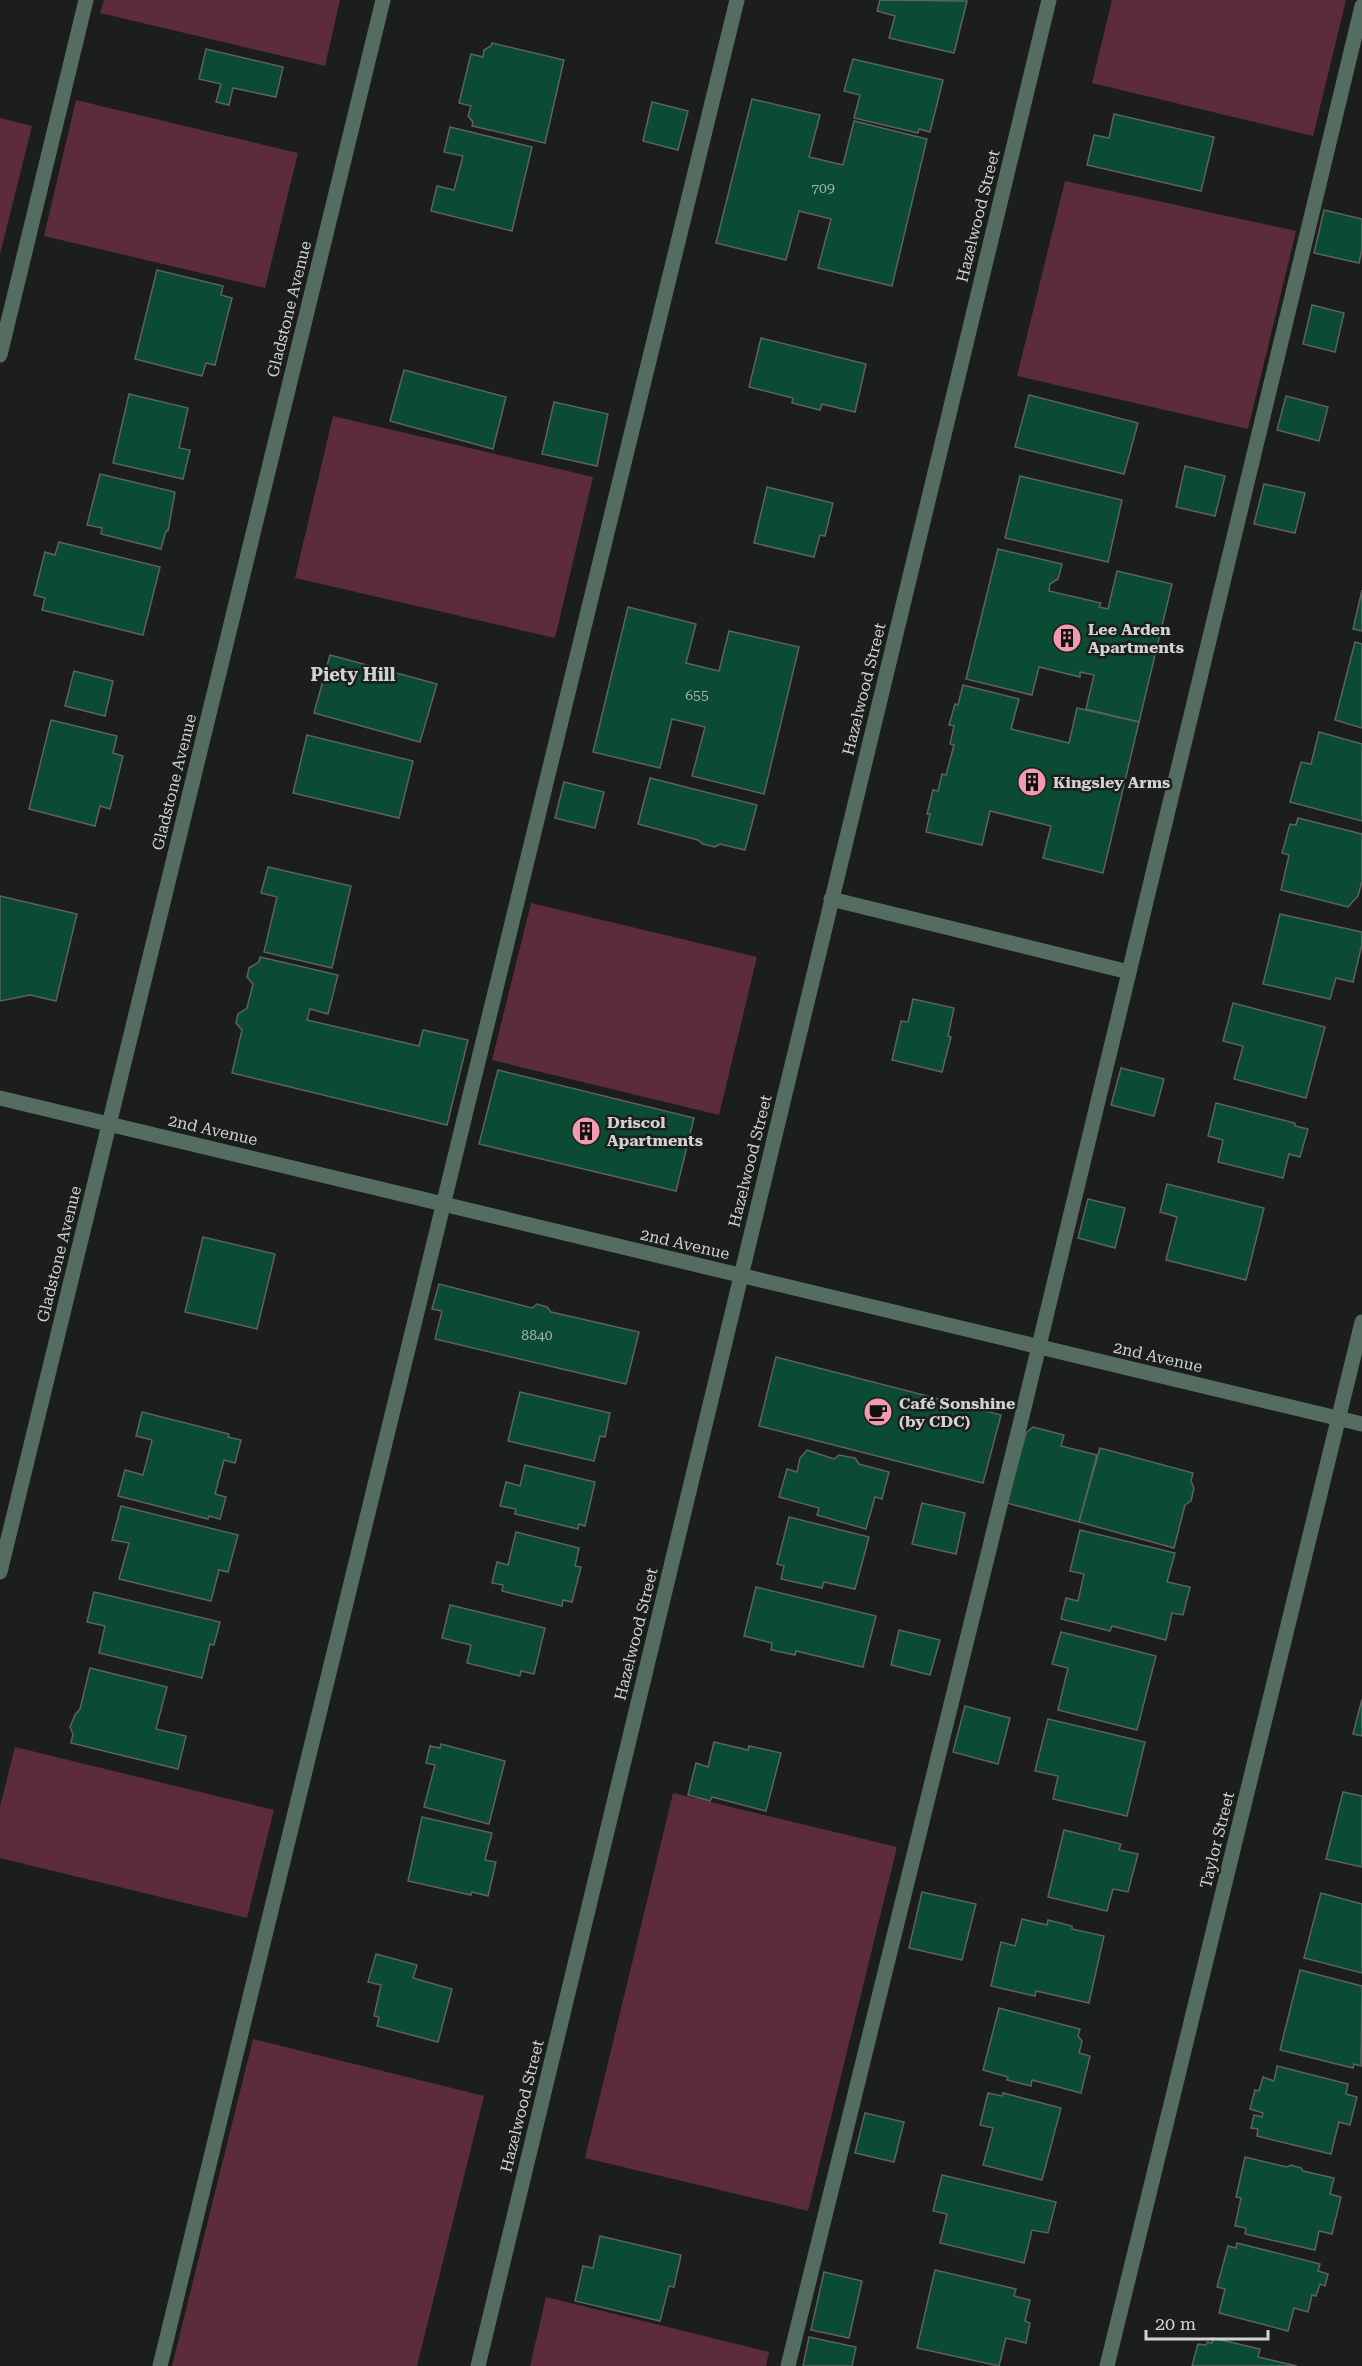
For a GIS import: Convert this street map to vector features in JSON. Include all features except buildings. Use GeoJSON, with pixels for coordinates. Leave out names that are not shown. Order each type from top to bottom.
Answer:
{"type":"FeatureCollection","features":[{"type":"Feature","properties":{"kind":"street"},"geometry":{"type":"LineString","coordinates":[[0,355],[86,0]]}},
{"type":"Feature","properties":{"kind":"street","name":"Gladstone Avenue"},"geometry":{"type":"LineString","coordinates":[[0,1572],[383,0]]}},
{"type":"Feature","properties":{"kind":"street"},"geometry":{"type":"LineString","coordinates":[[160,2366],[737,0]]}},
{"type":"Feature","properties":{"kind":"street","name":"Hazelwood Street"},"geometry":{"type":"LineString","coordinates":[[477,2366],[1049,0]]}},
{"type":"Feature","properties":{"kind":"street"},"geometry":{"type":"LineString","coordinates":[[788,2366],[1038,1347],[1362,6]]}},
{"type":"Feature","properties":{"kind":"street"},"geometry":{"type":"LineString","coordinates":[[831,899],[1129,972]]}},
{"type":"Feature","properties":{"kind":"street","name":"2nd Avenue"},"geometry":{"type":"LineString","coordinates":[[0,1098],[1362,1424]]}},
{"type":"Feature","properties":{"kind":"street","name":"Taylor Street"},"geometry":{"type":"LineString","coordinates":[[1107,2366],[1362,1322]]}},
{"type":"Feature","properties":{"kind":"shaded area"},"geometry":{"type":"Polygon","coordinates":[[[104,0],[340,0],[325,66],[100,13],[104,0]]]}},
{"type":"Feature","properties":{"kind":"shaded area"},"geometry":{"type":"Polygon","coordinates":[[[1112,0],[1346,0],[1313,136],[1092,83],[1112,0]]]}},
{"type":"Feature","properties":{"kind":"shaded area"},"geometry":{"type":"Polygon","coordinates":[[[76,100],[298,153],[265,288],[44,236],[76,100]]]}},
{"type":"Feature","properties":{"kind":"shaded area"},"geometry":{"type":"Polygon","coordinates":[[[0,118],[32,126],[0,254],[0,118]]]}},
{"type":"Feature","properties":{"kind":"shaded area"},"geometry":{"type":"Polygon","coordinates":[[[1065,181],[1296,231],[1248,429],[1017,376],[1065,181]]]}},
{"type":"Feature","properties":{"kind":"shaded area"},"geometry":{"type":"Polygon","coordinates":[[[333,416],[593,477],[555,638],[295,578],[333,416]]]}},
{"type":"Feature","properties":{"kind":"shaded area"},"geometry":{"type":"Polygon","coordinates":[[[531,903],[757,957],[719,1115],[492,1060],[531,903]]]}},
{"type":"Feature","properties":{"kind":"shaded area"},"geometry":{"type":"Polygon","coordinates":[[[15,1747],[274,1810],[247,1918],[0,1858],[0,1807],[15,1747]]]}},
{"type":"Feature","properties":{"kind":"shaded area"},"geometry":{"type":"Polygon","coordinates":[[[673,1793],[897,1847],[808,2211],[585,2158],[673,1793]]]}},
{"type":"Feature","properties":{"kind":"shaded area"},"geometry":{"type":"Polygon","coordinates":[[[253,2039],[484,2096],[417,2366],[172,2366],[253,2039]]]}},
{"type":"Feature","properties":{"kind":"shaded area"},"geometry":{"type":"Polygon","coordinates":[[[546,2297],[769,2352],[766,2366],[530,2366],[546,2297]]]}},
{"type":"Feature","properties":{"kind":"place","name":"Lee Arden Apartments"},"geometry":{"type":"Point","coordinates":[1067,638]}},
{"type":"Feature","properties":{"kind":"place","name":"Kingsley Arms"},"geometry":{"type":"Point","coordinates":[1032,782]}},
{"type":"Feature","properties":{"kind":"place","name":"Driscol Apartments"},"geometry":{"type":"Point","coordinates":[586,1131]}},
{"type":"Feature","properties":{"kind":"place","name":"Café Sonshine (by CDC)"},"geometry":{"type":"Point","coordinates":[878,1412]}},
{"type":"Feature","properties":{"kind":"district","name":"Piety Hill"},"geometry":{"type":"Point","coordinates":[353,674]}}]}
